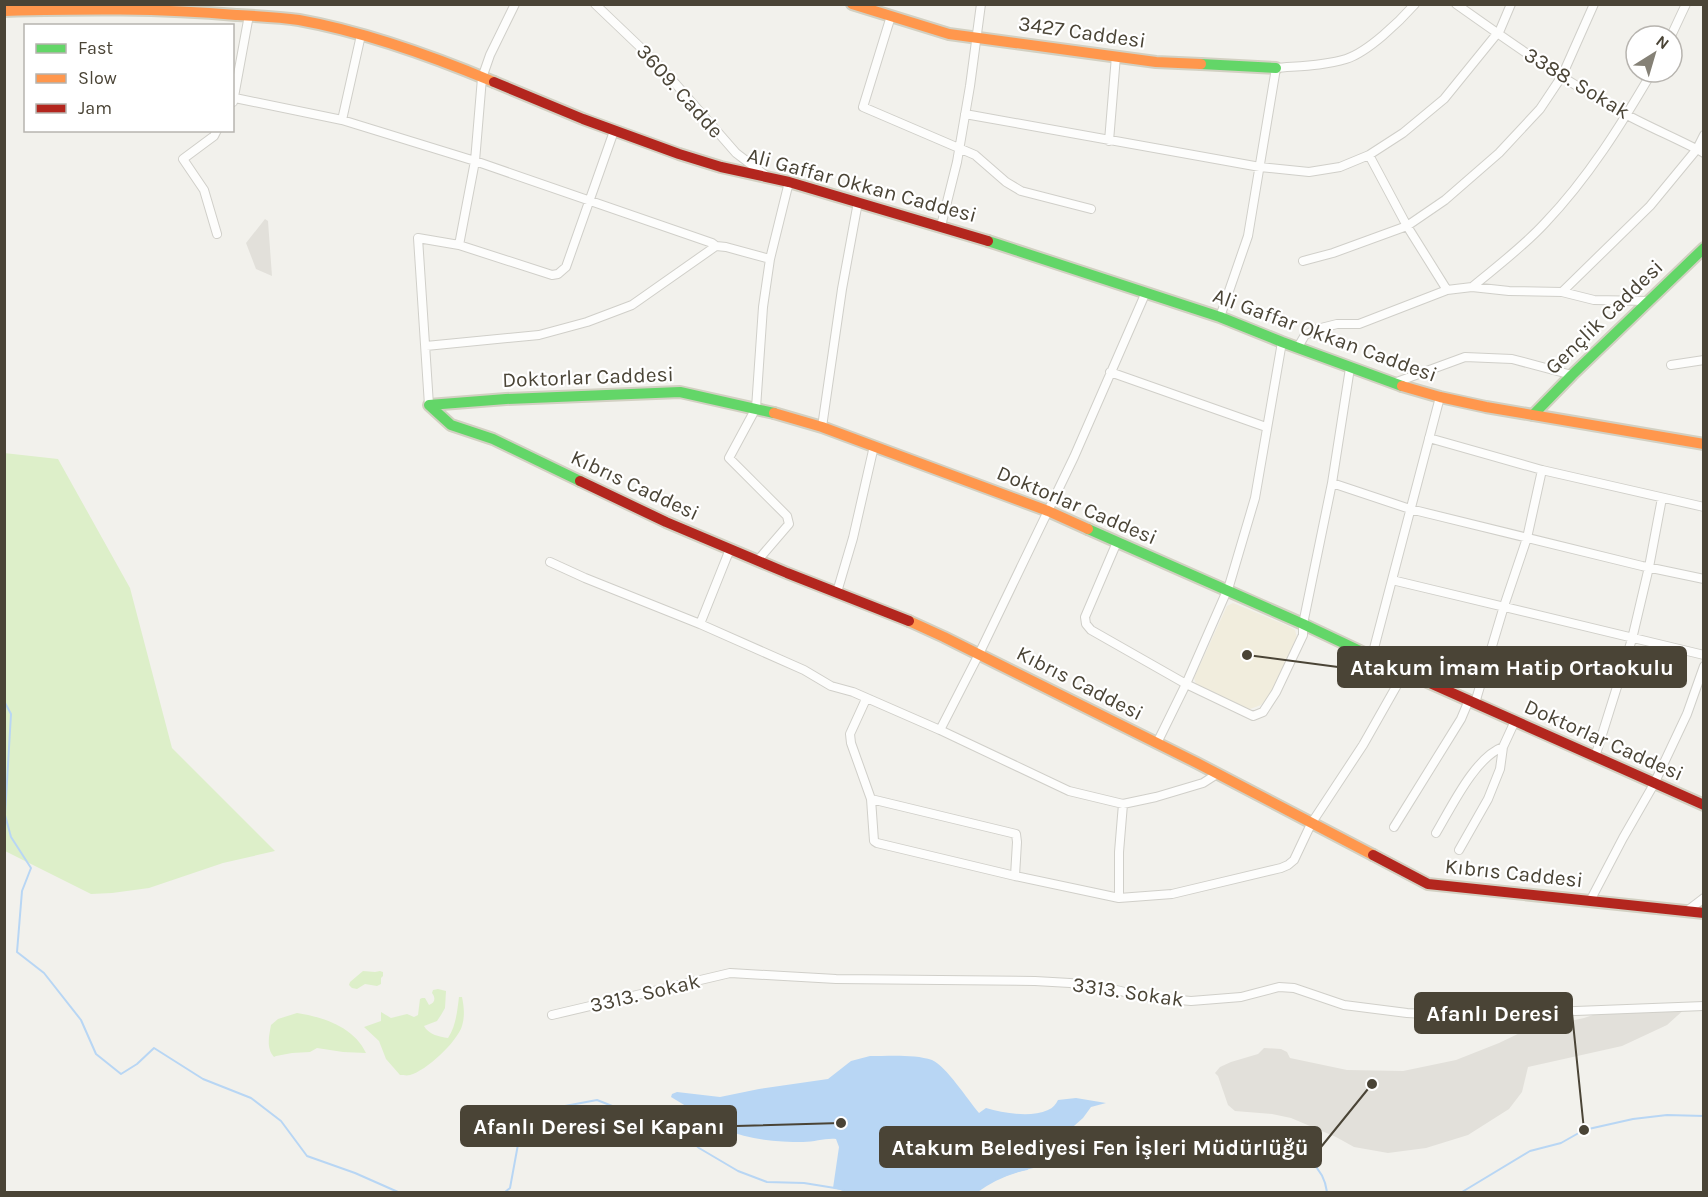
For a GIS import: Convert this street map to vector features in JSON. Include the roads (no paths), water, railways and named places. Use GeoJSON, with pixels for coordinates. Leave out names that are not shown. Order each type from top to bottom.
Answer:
{"type":"FeatureCollection","features":[{"type":"Feature","properties":{"kind":"street"},"geometry":{"type":"LineString","coordinates":[[459,245],[475,161],[482,78],[490,55],[515,4]]}},
{"type":"Feature","properties":{"kind":"street","name":"3609. Cadde"},"geometry":{"type":"LineString","coordinates":[[595,4],[660,66],[736,153],[766,176]]}},
{"type":"Feature","properties":{"kind":"street","name":"3427 Caddesi"},"geometry":{"type":"LineString","coordinates":[[852,4],[949,34],[1156,62],[1276,68]]}},
{"type":"Feature","properties":{"kind":"street"},"geometry":{"type":"LineString","coordinates":[[941,226],[959,148],[981,4]]}},
{"type":"Feature","properties":{"kind":"street"},"geometry":{"type":"LineString","coordinates":[[1220,317],[1248,236],[1276,68],[1317,65],[1347,59],[1395,25],[1415,4]]}},
{"type":"Feature","properties":{"kind":"street","name":"3388. Sokak"},"geometry":{"type":"LineString","coordinates":[[1456,4],[1562,76],[1627,115],[1700,151]]}},
{"type":"Feature","properties":{"kind":"street"},"geometry":{"type":"LineString","coordinates":[[965,114],[1260,167],[1309,172],[1340,167],[1369,155],[1403,133],[1444,99],[1497,33],[1512,4]]}},
{"type":"Feature","properties":{"kind":"street"},"geometry":{"type":"LineString","coordinates":[[1303,261],[1333,253],[1407,225],[1445,200],[1499,153],[1540,109],[1562,76],[1594,4]]}},
{"type":"Feature","properties":{"kind":"street"},"geometry":{"type":"LineString","coordinates":[[1677,24],[1686,4]]}},
{"type":"Feature","properties":{"kind":"street","name":"Ali Gaffar Okkan Caddesi"},"geometry":{"type":"LineString","coordinates":[[4,11],[183,10],[298,20],[361,35],[445,62],[615,131],[721,167],[789,182],[941,226],[1220,317],[1394,383],[1440,397],[1633,434],[1704,444]]}},
{"type":"Feature","properties":{"kind":"street"},"geometry":{"type":"LineString","coordinates":[[249,15],[234,101],[342,120],[475,161],[716,246],[770,259]]}},
{"type":"Feature","properties":{"kind":"street"},"geometry":{"type":"LineString","coordinates":[[891,16],[863,107],[975,155],[1006,182],[1021,191],[1091,209]]}},
{"type":"Feature","properties":{"kind":"street"},"geometry":{"type":"LineString","coordinates":[[342,120],[361,35]]}},
{"type":"Feature","properties":{"kind":"street"},"geometry":{"type":"LineString","coordinates":[[1109,141],[1116,56]]}},
{"type":"Feature","properties":{"kind":"street"},"geometry":{"type":"LineString","coordinates":[[1472,287],[1545,224],[1585,177],[1645,84]]}},
{"type":"Feature","properties":{"kind":"street"},"geometry":{"type":"LineString","coordinates":[[429,405],[418,238],[459,245],[552,275],[558,274],[566,267],[615,131]]}},
{"type":"Feature","properties":{"kind":"street"},"geometry":{"type":"LineString","coordinates":[[217,132],[183,159],[204,190],[217,234]]}},
{"type":"Feature","properties":{"kind":"street"},"geometry":{"type":"LineString","coordinates":[[1562,292],[1650,206],[1700,151],[1704,135]]}},
{"type":"Feature","properties":{"kind":"street"},"geometry":{"type":"LineString","coordinates":[[1369,155],[1407,225],[1447,290]]}},
{"type":"Feature","properties":{"kind":"street"},"geometry":{"type":"LineString","coordinates":[[758,560],[789,524],[787,516],[729,458],[756,408],[763,307],[770,259],[789,182]]}},
{"type":"Feature","properties":{"kind":"street"},"geometry":{"type":"LineString","coordinates":[[822,427],[842,289],[858,202]]}},
{"type":"Feature","properties":{"kind":"street"},"geometry":{"type":"LineString","coordinates":[[426,346],[539,335],[587,322],[632,305],[716,246]]}},
{"type":"Feature","properties":{"kind":"street","name":"Gençlik Caddesi"},"geometry":{"type":"LineString","coordinates":[[1533,415],[1704,248]]}},
{"type":"Feature","properties":{"kind":"street"},"geometry":{"type":"LineString","coordinates":[[1298,347],[1305,335],[1317,329],[1337,324],[1359,324],[1447,290],[1472,287],[1509,291],[1562,292],[1594,300],[1649,301]]}},
{"type":"Feature","properties":{"kind":"street"},"geometry":{"type":"LineString","coordinates":[[940,729],[979,654],[1074,457],[1146,292]]}},
{"type":"Feature","properties":{"kind":"street"},"geometry":{"type":"LineString","coordinates":[[1157,743],[1227,591],[1255,498],[1282,342]]}},
{"type":"Feature","properties":{"kind":"street"},"geometry":{"type":"LineString","coordinates":[[1394,383],[1465,357],[1512,359],[1572,375]]}},
{"type":"Feature","properties":{"kind":"street"},"geometry":{"type":"LineString","coordinates":[[1671,365],[1704,360]]}},
{"type":"Feature","properties":{"kind":"street"},"geometry":{"type":"LineString","coordinates":[[1117,542],[1085,616],[1086,624],[1091,630],[1186,684],[1252,716],[1263,712],[1276,692],[1303,635],[1303,624],[1332,483],[1350,368]]}},
{"type":"Feature","properties":{"kind":"street"},"geometry":{"type":"LineString","coordinates":[[1110,372],[1266,427]]}},
{"type":"Feature","properties":{"kind":"street","name":"Doktorlar Caddesi"},"geometry":{"type":"LineString","coordinates":[[429,405],[506,399],[680,392],[756,408],[822,427],[1048,512],[1704,805]]}},
{"type":"Feature","properties":{"kind":"street"},"geometry":{"type":"LineString","coordinates":[[1372,656],[1440,397]]}},
{"type":"Feature","properties":{"kind":"street","name":"Kıbrıs Caddesi"},"geometry":{"type":"LineString","coordinates":[[429,405],[451,425],[493,439],[666,522],[883,610],[979,654],[1157,743],[1428,884],[1704,913]]}},
{"type":"Feature","properties":{"kind":"street"},"geometry":{"type":"LineString","coordinates":[[1429,438],[1542,471],[1704,507]]}},
{"type":"Feature","properties":{"kind":"street"},"geometry":{"type":"LineString","coordinates":[[837,592],[853,538],[874,446]]}},
{"type":"Feature","properties":{"kind":"street"},"geometry":{"type":"LineString","coordinates":[[1394,827],[1472,702],[1527,538],[1542,471]]}},
{"type":"Feature","properties":{"kind":"street"},"geometry":{"type":"LineString","coordinates":[[1332,483],[1410,509],[1704,579]]}},
{"type":"Feature","properties":{"kind":"street"},"geometry":{"type":"LineString","coordinates":[[1595,757],[1632,639],[1662,498]]}},
{"type":"Feature","properties":{"kind":"street"},"geometry":{"type":"LineString","coordinates":[[700,624],[730,549]]}},
{"type":"Feature","properties":{"kind":"street"},"geometry":{"type":"LineString","coordinates":[[550,562],[700,624],[804,670],[831,686],[853,692],[940,729],[1069,791],[1123,804],[1203,783],[1217,774]]}},
{"type":"Feature","properties":{"kind":"street"},"geometry":{"type":"LineString","coordinates":[[1392,580],[1704,655]]}},
{"type":"Feature","properties":{"kind":"street"},"geometry":{"type":"LineString","coordinates":[[1590,901],[1654,783],[1687,714],[1704,666]]}},
{"type":"Feature","properties":{"kind":"street"},"geometry":{"type":"LineString","coordinates":[[866,699],[850,734],[851,743],[871,799],[876,843],[1119,898],[1172,894],[1288,865],[1294,860],[1311,824],[1363,745],[1405,671]]}},
{"type":"Feature","properties":{"kind":"street"},"geometry":{"type":"LineString","coordinates":[[1459,850],[1488,799],[1500,769],[1503,747],[1515,721]]}},
{"type":"Feature","properties":{"kind":"street"},"geometry":{"type":"LineString","coordinates":[[1436,833],[1473,773],[1486,757],[1503,747]]}},
{"type":"Feature","properties":{"kind":"street"},"geometry":{"type":"LineString","coordinates":[[871,799],[1016,834],[1015,876]]}},
{"type":"Feature","properties":{"kind":"street"},"geometry":{"type":"LineString","coordinates":[[1119,898],[1119,852],[1123,804]]}},
{"type":"Feature","properties":{"kind":"street"},"geometry":{"type":"LineString","coordinates":[[1687,911],[1704,898]]}},
{"type":"Feature","properties":{"kind":"street","name":"3313. Sokak"},"geometry":{"type":"LineString","coordinates":[[552,1015],[730,973],[836,979],[1070,983],[1146,997],[1191,1001],[1241,997],[1279,987],[1294,988],[1344,1005],[1407,1013],[1478,1017],[1550,1011],[1704,1006]]}},
{"type":"Feature","properties":{"kind":"water"},"geometry":{"type":"Polygon","coordinates":[[[870,1056],[910,1056],[938,1063],[979,1113],[986,1108],[1009,1113],[1033,1114],[1050,1109],[1058,1100],[1076,1098],[1106,1103],[1091,1107],[1083,1118],[1057,1141],[1048,1165],[1002,1178],[976,1192],[848,1192],[833,1188],[839,1147],[836,1139],[793,1142],[743,1136],[717,1126],[671,1097],[677,1092],[720,1097],[828,1079],[851,1061],[870,1056]]]}},
{"type":"Feature","properties":{"kind":"waterway"},"geometry":{"type":"LineString","coordinates":[[4,701],[11,714],[5,815],[11,837],[31,868],[22,891],[17,952],[44,973],[81,1020],[96,1054],[121,1074],[137,1064],[154,1048],[203,1079],[251,1098],[281,1121],[307,1156],[355,1173],[398,1192],[411,1192]]}},
{"type":"Feature","properties":{"kind":"waterway"},"geometry":{"type":"LineString","coordinates":[[505,1192],[510,1188],[521,1128],[565,1106],[597,1100],[630,1113],[667,1120],[699,1148],[738,1171],[767,1182],[804,1183],[848,1192]]}},
{"type":"Feature","properties":{"kind":"waterway"},"geometry":{"type":"LineString","coordinates":[[1462,1192],[1530,1151],[1561,1143],[1584,1130],[1633,1119],[1667,1115],[1704,1116]]}},
{"type":"Feature","properties":{"kind":"waterway"},"geometry":{"type":"LineString","coordinates":[[1047,1165],[1105,1153],[1154,1137],[1227,1135],[1255,1138],[1281,1145],[1303,1156],[1319,1171],[1327,1192]]}},
{"type":"Feature","properties":{"kind":"waterway"},"geometry":{"type":"LineString","coordinates":[[976,1192],[1000,1178],[1027,1169]]}},
{"type":"Feature","properties":{"kind":"place","name":"Atakum İmam Hatip Ortaokulu"},"geometry":{"type":"Point","coordinates":[1247,655]}},
{"type":"Feature","properties":{"kind":"place","name":"Atakum Belediyesi Fen İşleri Müdürlüğü"},"geometry":{"type":"Point","coordinates":[1372,1084]}},
{"type":"Feature","properties":{"kind":"place","name":"Afanlı Deresi Sel Kapanı"},"geometry":{"type":"Point","coordinates":[841,1123]}},
{"type":"Feature","properties":{"kind":"place","name":"Afanlı Deresi"},"geometry":{"type":"Point","coordinates":[1584,1130]}}]}
